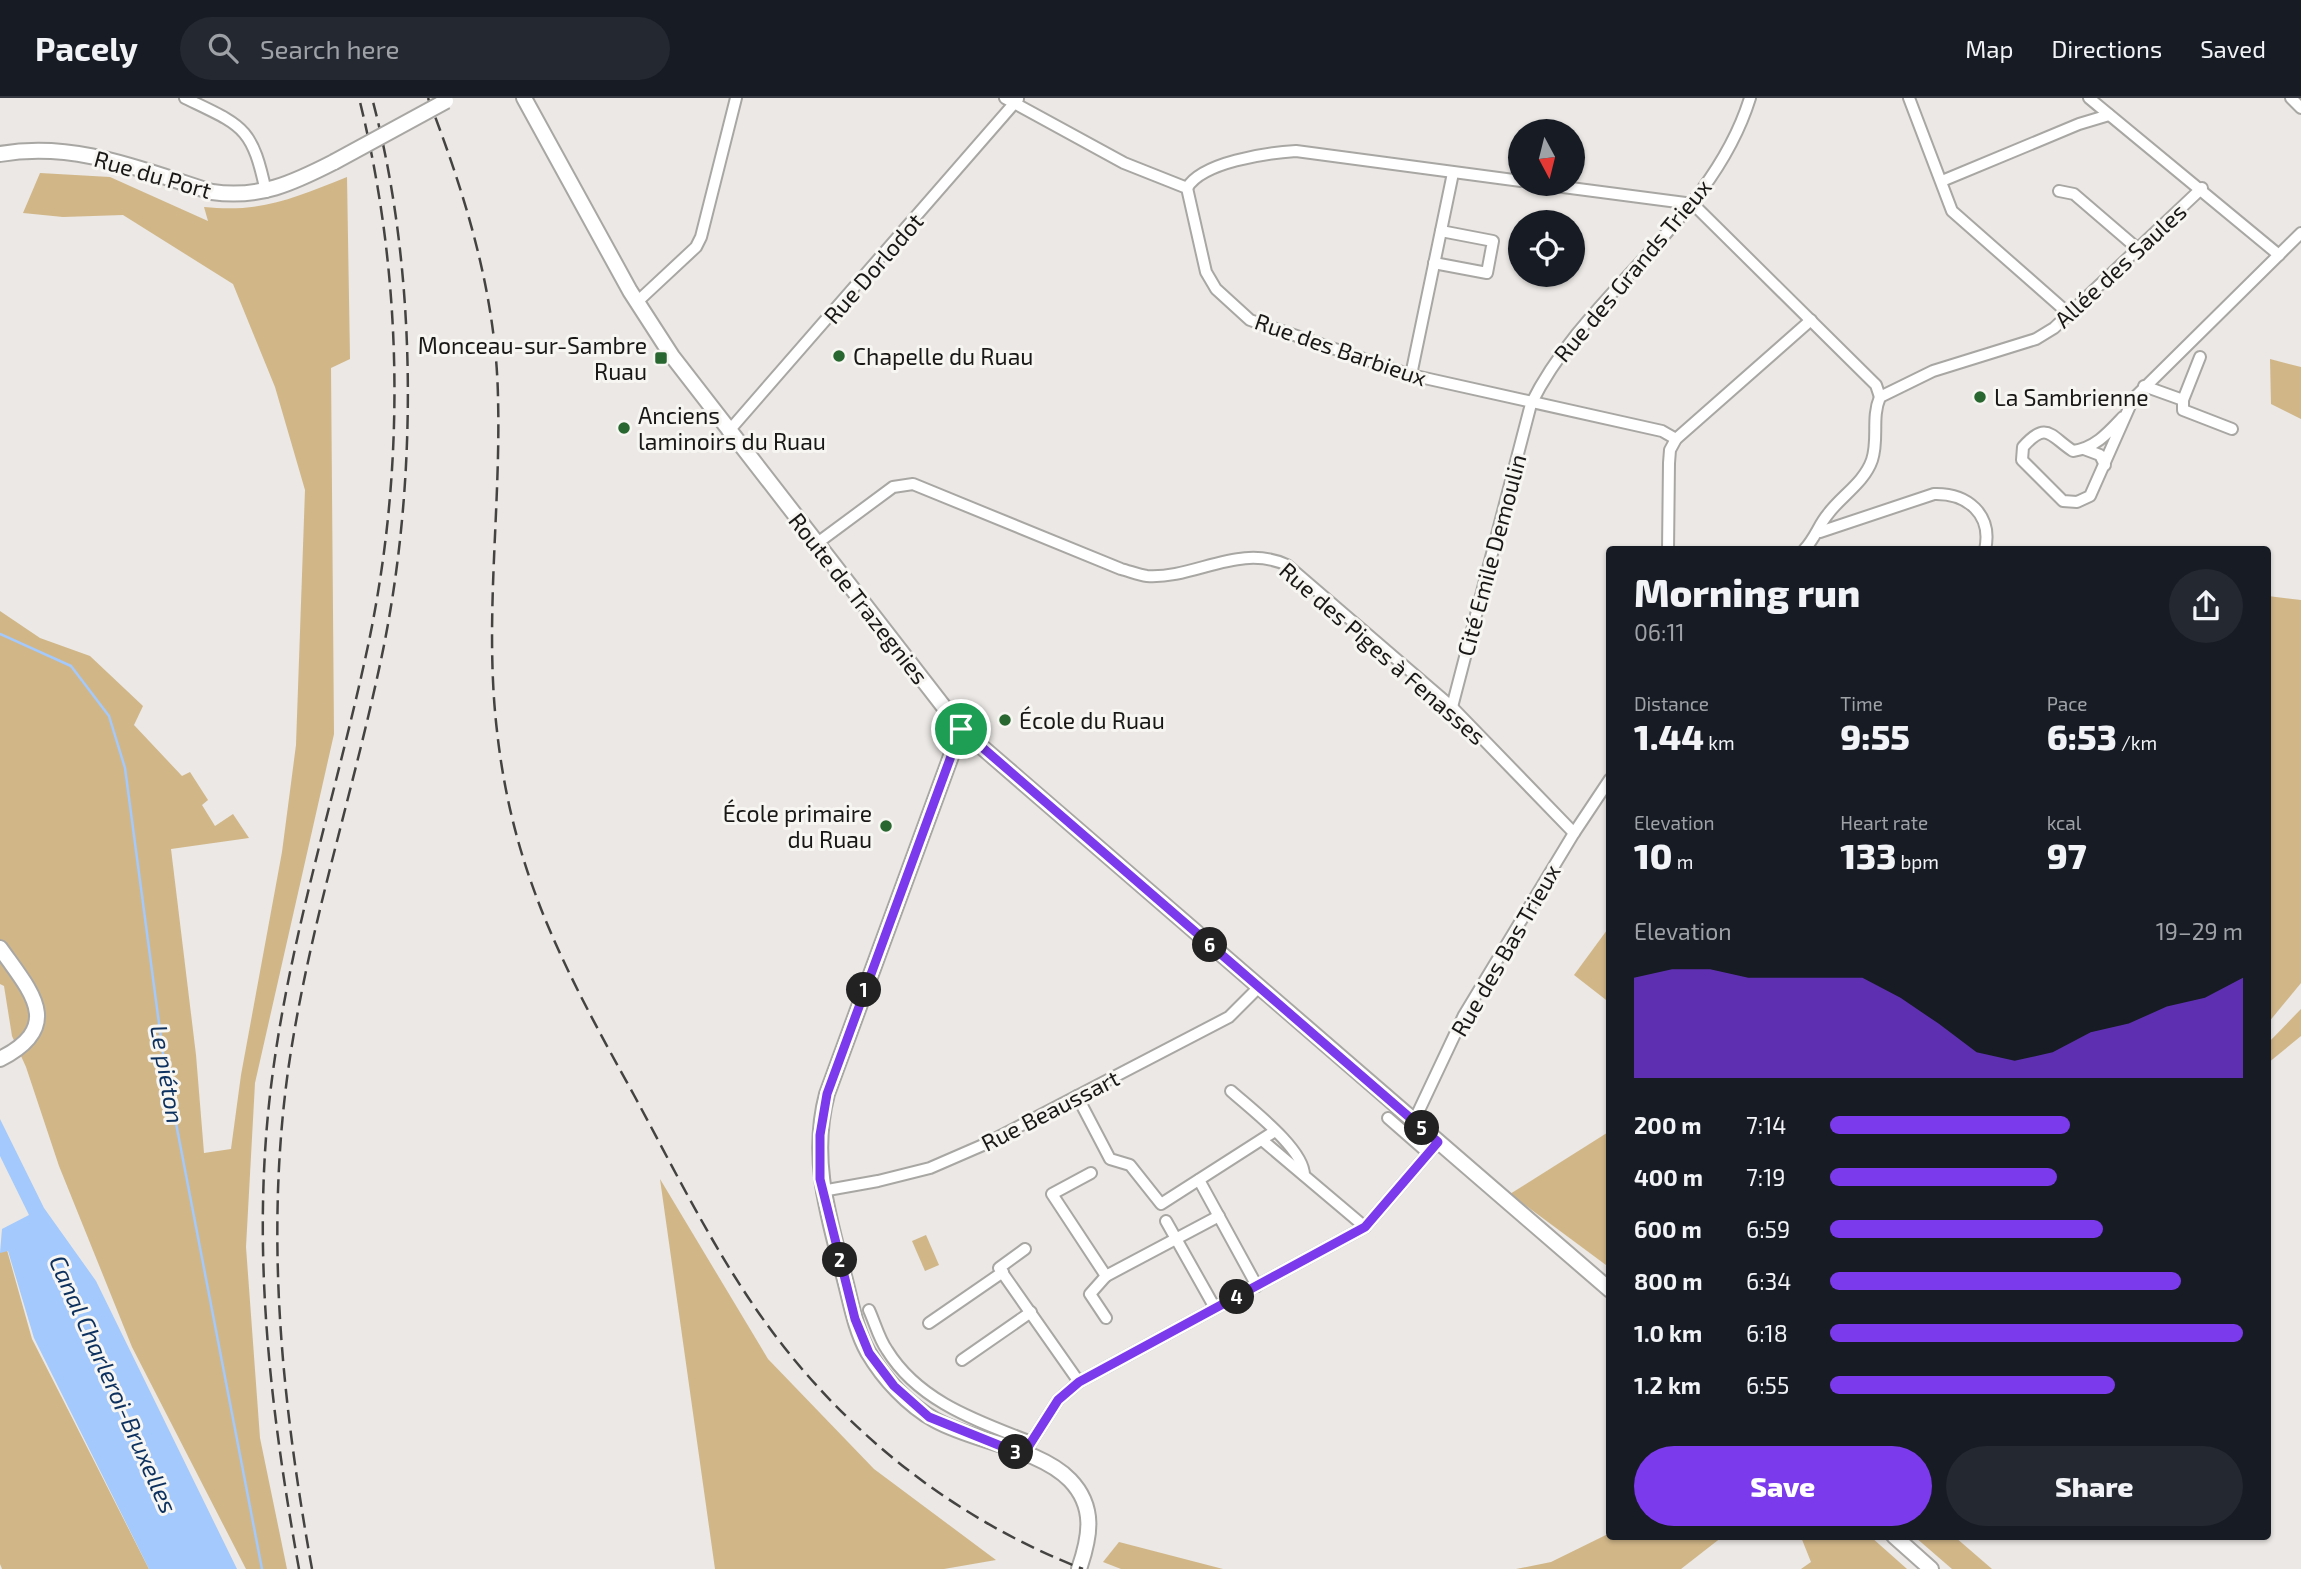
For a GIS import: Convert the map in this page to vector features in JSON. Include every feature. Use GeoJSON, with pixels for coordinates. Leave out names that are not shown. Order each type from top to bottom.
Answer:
{"type":"FeatureCollection","features":[{"type":"Feature","properties":{"kind":"main road","name":"Route de Trazegnies"},"geometry":{"type":"LineString","coordinates":[[524,98],[637,302],[686,376],[961,729],[1414,1121],[1433,1148],[1606,1287]]}},
{"type":"Feature","properties":{"kind":"main road","name":"Rue du Port"},"geometry":{"type":"LineString","coordinates":[[0,154],[47,151],[76,153],[131,164],[212,192],[242,195],[266,192],[291,184],[449,100]]}},
{"type":"Feature","properties":{"kind":"main road"},"geometry":{"type":"LineString","coordinates":[[961,729],[827,1094],[820,1145],[822,1191],[857,1326],[883,1374],[909,1401],[935,1420],[1027,1449],[1062,1473],[1083,1499],[1090,1529],[1079,1569]]}},
{"type":"Feature","properties":{"kind":"main road"},"geometry":{"type":"LineString","coordinates":[[0,948],[27,985],[38,1015],[38,1025],[29,1040],[22,1048],[1,1058]]}},
{"type":"Feature","properties":{"kind":"main road"},"geometry":{"type":"LineString","coordinates":[[1898,1540],[1931,1569]]}},
{"type":"Feature","properties":{"kind":"street"},"geometry":{"type":"LineString","coordinates":[[185,98],[243,129],[253,141],[266,192]]}},
{"type":"Feature","properties":{"kind":"street"},"geometry":{"type":"LineString","coordinates":[[637,302],[696,247],[701,237],[736,98]]}},
{"type":"Feature","properties":{"kind":"street"},"geometry":{"type":"LineString","coordinates":[[1005,98],[1017,101],[1135,169],[1187,188],[1194,177],[1205,171],[1271,153],[1296,151],[1508,179]]}},
{"type":"Feature","properties":{"kind":"street","name":"Rue des Grands Trieux"},"geometry":{"type":"LineString","coordinates":[[1531,404],[1548,369],[1693,204],[1740,129],[1750,98]]}},
{"type":"Feature","properties":{"kind":"street"},"geometry":{"type":"LineString","coordinates":[[1909,98],[1952,211],[1963,224],[2069,314]]}},
{"type":"Feature","properties":{"kind":"street"},"geometry":{"type":"LineString","coordinates":[[2089,98],[2202,188],[2279,255]]}},
{"type":"Feature","properties":{"kind":"street"},"geometry":{"type":"LineString","coordinates":[[2291,98],[2301,108]]}},
{"type":"Feature","properties":{"kind":"street","name":"Rue Dorlodot"},"geometry":{"type":"LineString","coordinates":[[728,432],[1017,101]]}},
{"type":"Feature","properties":{"kind":"street"},"geometry":{"type":"LineString","coordinates":[[1942,181],[2079,124],[2109,115]]}},
{"type":"Feature","properties":{"kind":"street"},"geometry":{"type":"LineString","coordinates":[[1411,375],[1453,173]]}},
{"type":"Feature","properties":{"kind":"street","name":"Rue des Barbieux"},"geometry":{"type":"LineString","coordinates":[[1187,188],[1206,272],[1231,305],[1262,326],[1411,375],[1531,404],[1662,431],[1676,439]]}},
{"type":"Feature","properties":{"kind":"street","name":"Allée des Saules"},"geometry":{"type":"LineString","coordinates":[[1880,397],[1933,371],[2036,339],[2069,314],[2202,188]]}},
{"type":"Feature","properties":{"kind":"street"},"geometry":{"type":"LineString","coordinates":[[1586,190],[1693,204],[1876,385],[1880,397],[1874,415],[1872,461],[1865,474],[1827,515],[1820,532],[1808,546]]}},
{"type":"Feature","properties":{"kind":"street"},"geometry":{"type":"LineString","coordinates":[[2059,191],[2074,194],[2138,248]]}},
{"type":"Feature","properties":{"kind":"street"},"geometry":{"type":"LineString","coordinates":[[1434,262],[1487,273],[1493,241],[1441,231]]}},
{"type":"Feature","properties":{"kind":"street"},"geometry":{"type":"LineString","coordinates":[[2123,417],[2090,496],[2077,502],[2063,501],[2022,460],[2022,447],[2033,436],[2044,432],[2054,433],[2073,451],[2084,449],[2105,436],[2123,417],[2144,386],[2301,233]]}},
{"type":"Feature","properties":{"kind":"street"},"geometry":{"type":"LineString","coordinates":[[1668,546],[1669,463],[1670,450],[1676,439],[1811,320]]}},
{"type":"Feature","properties":{"kind":"street"},"geometry":{"type":"LineString","coordinates":[[2183,405],[2200,357]]}},
{"type":"Feature","properties":{"kind":"street"},"geometry":{"type":"LineString","coordinates":[[2144,386],[2232,429]]}},
{"type":"Feature","properties":{"kind":"street","name":"Cité Emile Demoulin"},"geometry":{"type":"LineString","coordinates":[[1452,707],[1531,404]]}},
{"type":"Feature","properties":{"kind":"street"},"geometry":{"type":"LineString","coordinates":[[2084,449],[2100,455],[2105,465]]}},
{"type":"Feature","properties":{"kind":"street","name":"Rue des Piges à Fenasses"},"geometry":{"type":"LineString","coordinates":[[816,544],[893,487],[913,485],[1121,569],[1148,576],[1249,557],[1270,557],[1287,565],[1452,707],[1574,833]]}},
{"type":"Feature","properties":{"kind":"street"},"geometry":{"type":"LineString","coordinates":[[1820,532],[1934,494],[1952,494],[1979,510],[1986,524],[1985,546]]}},
{"type":"Feature","properties":{"kind":"street","name":"Rue des Bas Trieux"},"geometry":{"type":"LineString","coordinates":[[1414,1121],[1464,1015],[1574,833],[1606,787]]}},
{"type":"Feature","properties":{"kind":"street","name":"Rue Beaussart"},"geometry":{"type":"LineString","coordinates":[[822,1191],[930,1168],[984,1145],[1229,1017],[1259,987]]}},
{"type":"Feature","properties":{"kind":"street"},"geometry":{"type":"LineString","coordinates":[[1231,1091],[1275,1131],[1304,1165],[1304,1175]]}},
{"type":"Feature","properties":{"kind":"street"},"geometry":{"type":"LineString","coordinates":[[1077,1096],[1110,1159],[1130,1165],[1161,1204],[1275,1131]]}},
{"type":"Feature","properties":{"kind":"street"},"geometry":{"type":"LineString","coordinates":[[869,1310],[887,1351],[918,1386],[956,1412],[1027,1449],[1058,1400],[1079,1382],[1365,1227],[1433,1148],[1388,1118]]}},
{"type":"Feature","properties":{"kind":"street"},"geometry":{"type":"LineString","coordinates":[[1262,1139],[1365,1227]]}},
{"type":"Feature","properties":{"kind":"street"},"geometry":{"type":"LineString","coordinates":[[1091,1173],[1052,1194],[1106,1276]]}},
{"type":"Feature","properties":{"kind":"street"},"geometry":{"type":"LineString","coordinates":[[1199,1180],[1257,1286]]}},
{"type":"Feature","properties":{"kind":"street"},"geometry":{"type":"LineString","coordinates":[[1105,1318],[1090,1294],[1106,1276],[1219,1216]]}},
{"type":"Feature","properties":{"kind":"street"},"geometry":{"type":"LineString","coordinates":[[1166,1221],[1215,1308]]}},
{"type":"Feature","properties":{"kind":"street"},"geometry":{"type":"LineString","coordinates":[[1025,1249],[999,1268],[1079,1382]]}},
{"type":"Feature","properties":{"kind":"street"},"geometry":{"type":"LineString","coordinates":[[929,1323],[1003,1272]]}},
{"type":"Feature","properties":{"kind":"street"},"geometry":{"type":"LineString","coordinates":[[962,1360],[1031,1312]]}},
{"type":"Feature","properties":{"kind":"shaded area"},"geometry":{"type":"Polygon","coordinates":[[[40,173],[110,177],[208,221],[204,207],[261,206],[347,177],[350,359],[331,368],[334,734],[255,1083],[246,1247],[260,1438],[287,1569],[246,1569],[132,1347],[59,1166],[26,1067],[12,1036],[4,986],[0,984],[0,611],[40,638],[90,656],[143,706],[134,725],[182,776],[190,772],[208,800],[202,805],[215,826],[233,814],[249,838],[171,849],[196,1055],[204,1153],[231,1149],[241,1075],[282,852],[296,745],[305,490],[275,387],[233,284],[123,215],[63,217],[23,213],[40,173]]]}},
{"type":"Feature","properties":{"kind":"shaded area"},"geometry":{"type":"Polygon","coordinates":[[[2270,359],[2301,367],[2301,419],[2271,404],[2270,359]]]}},
{"type":"Feature","properties":{"kind":"shaded area"},"geometry":{"type":"Polygon","coordinates":[[[2271,596],[2301,600],[2301,983],[2271,1019],[2271,596]]]}},
{"type":"Feature","properties":{"kind":"shaded area"},"geometry":{"type":"Polygon","coordinates":[[[1606,931],[1606,1000],[1574,975],[1606,931]]]}},
{"type":"Feature","properties":{"kind":"shaded area"},"geometry":{"type":"Polygon","coordinates":[[[2301,1009],[2301,1036],[2271,1061],[2271,1040],[2301,1009]]]}},
{"type":"Feature","properties":{"kind":"shaded area"},"geometry":{"type":"Polygon","coordinates":[[[1606,1134],[1606,1265],[1510,1194],[1606,1134]]]}},
{"type":"Feature","properties":{"kind":"shaded area"},"geometry":{"type":"Polygon","coordinates":[[[660,1179],[768,1359],[874,1469],[996,1560],[944,1569],[715,1569],[660,1179]]]}},
{"type":"Feature","properties":{"kind":"shaded area"},"geometry":{"type":"Polygon","coordinates":[[[926,1235],[939,1265],[925,1271],[912,1241],[926,1235]]]}},
{"type":"Feature","properties":{"kind":"shaded area"},"geometry":{"type":"Polygon","coordinates":[[[7,1250],[32,1339],[149,1569],[2,1569],[0,1252],[7,1250]]]}},
{"type":"Feature","properties":{"kind":"shaded area"},"geometry":{"type":"Polygon","coordinates":[[[1606,1535],[1606,1540],[1718,1540],[1681,1569],[1516,1569],[1551,1562],[1606,1535]]]}},
{"type":"Feature","properties":{"kind":"shaded area"},"geometry":{"type":"Polygon","coordinates":[[[1802,1540],[1874,1540],[1907,1569],[1801,1569],[1811,1562],[1802,1540]]]}},
{"type":"Feature","properties":{"kind":"shaded area"},"geometry":{"type":"Polygon","coordinates":[[[1918,1540],[1958,1540],[1992,1569],[1952,1569],[1918,1540]]]}},
{"type":"Feature","properties":{"kind":"shaded area"},"geometry":{"type":"Polygon","coordinates":[[[1119,1542],[1223,1569],[1121,1569],[1103,1562],[1119,1542]]]}},
{"type":"Feature","properties":{"kind":"water","name":"Canal Charleroi-Bruxelles"},"geometry":{"type":"Polygon","coordinates":[[[0,1119],[44,1208],[96,1281],[237,1569],[149,1569],[34,1338],[8,1251],[0,1253],[2,1229],[29,1215],[0,1156],[0,1119]]]}},
{"type":"Feature","properties":{"kind":"waterway","name":"Le piéton"},"geometry":{"type":"LineString","coordinates":[[0,634],[71,666],[109,716],[125,768],[164,1061],[262,1569]]}},
{"type":"Feature","properties":{"kind":"railway"},"geometry":{"type":"LineString","coordinates":[[299,1569],[279,1445],[266,1321],[263,1196],[266,1134],[281,1018],[303,914],[366,655],[388,517],[393,446],[392,305],[385,235],[359,98]]}},
{"type":"Feature","properties":{"kind":"railway"},"geometry":{"type":"LineString","coordinates":[[312,1569],[292,1445],[280,1321],[278,1196],[281,1134],[288,1071],[307,966],[382,655],[394,588],[407,448],[405,304],[398,233],[387,164],[372,98]]}},
{"type":"Feature","properties":{"kind":"railway"},"geometry":{"type":"LineString","coordinates":[[428,98],[466,207],[485,282],[491,320],[498,397],[492,606],[493,690],[505,783],[516,832],[546,922],[587,1007],[687,1193],[742,1288],[784,1347],[847,1417],[919,1478],[998,1529],[1083,1569]]}},
{"type":"Feature","properties":{"kind":"place","name":"Chapelle du Ruau"},"geometry":{"type":"Point","coordinates":[839,356]}},
{"type":"Feature","properties":{"kind":"place","name":"Monceau-sur-Sambre Ruau"},"geometry":{"type":"Point","coordinates":[661,358]}},
{"type":"Feature","properties":{"kind":"place","name":"La Sambrienne"},"geometry":{"type":"Point","coordinates":[1980,397]}},
{"type":"Feature","properties":{"kind":"place","name":"Anciens laminoirs du Ruau"},"geometry":{"type":"Point","coordinates":[624,428]}},
{"type":"Feature","properties":{"kind":"place","name":"École du Ruau"},"geometry":{"type":"Point","coordinates":[1005,720]}},
{"type":"Feature","properties":{"kind":"place","name":"École primaire du Ruau"},"geometry":{"type":"Point","coordinates":[886,826]}},
{"type":"Feature","properties":{"kind":"route"},"geometry":{"type":"LineString","coordinates":[[961,729],[1438,1142],[1365,1227],[1079,1382],[1058,1400],[1023,1455],[929,1417],[915,1407],[877,1366],[857,1326],[819,1177],[822,1113],[827,1094],[946,763],[961,729]]}}]}
